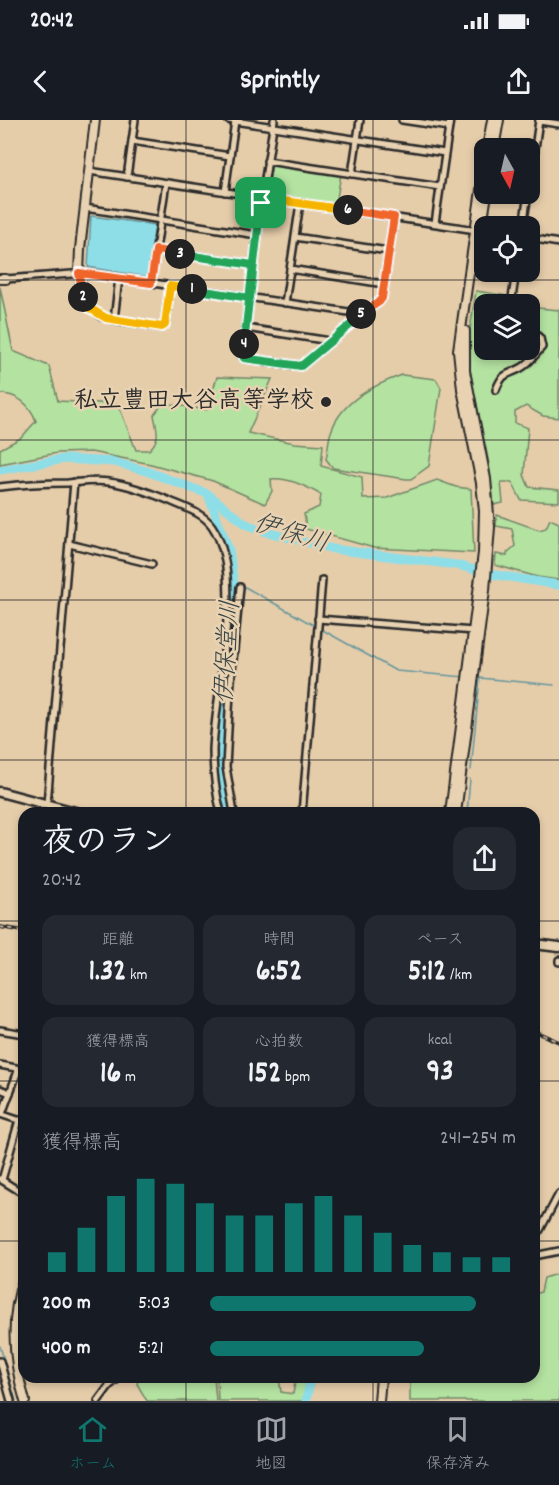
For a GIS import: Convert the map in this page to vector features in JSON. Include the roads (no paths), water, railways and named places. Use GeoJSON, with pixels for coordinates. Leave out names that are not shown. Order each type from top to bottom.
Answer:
{"type":"FeatureCollection","features":[{"type":"Feature","properties":{"kind":"main road"},"geometry":{"type":"LineString","coordinates":[[0,792],[48,807]]}},
{"type":"Feature","properties":{"kind":"main road"},"geometry":{"type":"LineString","coordinates":[[540,944],[559,946]]}},
{"type":"Feature","properties":{"kind":"street"},"geometry":{"type":"LineString","coordinates":[[95,120],[80,249],[79,273],[85,304],[102,316],[114,320],[164,327],[170,286]]}},
{"type":"Feature","properties":{"kind":"street"},"geometry":{"type":"LineString","coordinates":[[127,177],[135,120]]}},
{"type":"Feature","properties":{"kind":"street"},"geometry":{"type":"LineString","coordinates":[[228,120],[273,123],[445,153]]}},
{"type":"Feature","properties":{"kind":"street"},"geometry":{"type":"LineString","coordinates":[[352,174],[360,120]]}},
{"type":"Feature","properties":{"kind":"street"},"geometry":{"type":"LineString","coordinates":[[402,120],[449,127]]}},
{"type":"Feature","properties":{"kind":"street"},"geometry":{"type":"LineString","coordinates":[[435,223],[450,120]]}},
{"type":"Feature","properties":{"kind":"street"},"geometry":{"type":"LineString","coordinates":[[489,138],[492,120]]}},
{"type":"Feature","properties":{"kind":"street"},"geometry":{"type":"LineString","coordinates":[[496,138],[499,120]]}},
{"type":"Feature","properties":{"kind":"street"},"geometry":{"type":"LineString","coordinates":[[225,192],[235,121]]}},
{"type":"Feature","properties":{"kind":"street"},"geometry":{"type":"LineString","coordinates":[[537,138],[539,121],[559,124]]}},
{"type":"Feature","properties":{"kind":"street"},"geometry":{"type":"LineString","coordinates":[[273,123],[242,354],[244,358],[301,366],[355,321],[357,314]]}},
{"type":"Feature","properties":{"kind":"street"},"geometry":{"type":"LineString","coordinates":[[132,141],[230,156]]}},
{"type":"Feature","properties":{"kind":"street"},"geometry":{"type":"LineString","coordinates":[[267,161],[440,187]]}},
{"type":"Feature","properties":{"kind":"street"},"geometry":{"type":"LineString","coordinates":[[89,171],[474,230]]}},
{"type":"Feature","properties":{"kind":"street"},"geometry":{"type":"LineString","coordinates":[[151,283],[166,183]]}},
{"type":"Feature","properties":{"kind":"street"},"geometry":{"type":"LineString","coordinates":[[285,303],[300,203]]}},
{"type":"Feature","properties":{"kind":"street"},"geometry":{"type":"LineString","coordinates":[[85,208],[257,235]]}},
{"type":"Feature","properties":{"kind":"street"},"geometry":{"type":"LineString","coordinates":[[3,279],[79,273],[364,314],[379,302],[394,217]]}},
{"type":"Feature","properties":{"kind":"street"},"geometry":{"type":"LineString","coordinates":[[295,237],[388,251]]}},
{"type":"Feature","properties":{"kind":"street"},"geometry":{"type":"LineString","coordinates":[[540,240],[559,243]]}},
{"type":"Feature","properties":{"kind":"street"},"geometry":{"type":"LineString","coordinates":[[156,250],[253,265]]}},
{"type":"Feature","properties":{"kind":"street"},"geometry":{"type":"LineString","coordinates":[[290,269],[384,284]]}},
{"type":"Feature","properties":{"kind":"street"},"geometry":{"type":"LineString","coordinates":[[457,807],[490,527],[486,479],[468,391],[464,351],[464,333],[474,269]]}},
{"type":"Feature","properties":{"kind":"street"},"geometry":{"type":"LineString","coordinates":[[114,320],[119,278]]}},
{"type":"Feature","properties":{"kind":"street"},"geometry":{"type":"LineString","coordinates":[[246,328],[330,341]]}},
{"type":"Feature","properties":{"kind":"street"},"geometry":{"type":"LineString","coordinates":[[496,390],[506,373],[521,368],[529,360]]}},
{"type":"Feature","properties":{"kind":"street"},"geometry":{"type":"LineString","coordinates":[[48,807],[74,482]]}},
{"type":"Feature","properties":{"kind":"street"},"geometry":{"type":"LineString","coordinates":[[0,487],[108,482],[142,490],[167,500],[203,517],[212,525],[226,565],[228,588],[220,696],[213,750],[216,793],[220,807]]}},
{"type":"Feature","properties":{"kind":"street"},"geometry":{"type":"LineString","coordinates":[[69,544],[152,564]]}},
{"type":"Feature","properties":{"kind":"street"},"geometry":{"type":"LineString","coordinates":[[302,807],[322,580]]}},
{"type":"Feature","properties":{"kind":"street"},"geometry":{"type":"LineString","coordinates":[[233,807],[226,767],[230,692],[240,587]]}},
{"type":"Feature","properties":{"kind":"street"},"geometry":{"type":"LineString","coordinates":[[451,807],[482,587]]}},
{"type":"Feature","properties":{"kind":"street"},"geometry":{"type":"LineString","coordinates":[[318,619],[474,631]]}},
{"type":"Feature","properties":{"kind":"street"},"geometry":{"type":"LineString","coordinates":[[0,1030],[18,1033]]}},
{"type":"Feature","properties":{"kind":"street"},"geometry":{"type":"LineString","coordinates":[[0,1065],[16,1068],[18,1071],[1,1114],[18,1120]]}},
{"type":"Feature","properties":{"kind":"street"},"geometry":{"type":"LineString","coordinates":[[0,1089],[10,1093]]}},
{"type":"Feature","properties":{"kind":"street"},"geometry":{"type":"LineString","coordinates":[[18,1132],[1,1179],[18,1190]]}},
{"type":"Feature","properties":{"kind":"street"},"geometry":{"type":"LineString","coordinates":[[540,1230],[559,1194]]}},
{"type":"Feature","properties":{"kind":"street"},"geometry":{"type":"LineString","coordinates":[[540,1255],[559,1251]]}},
{"type":"Feature","properties":{"kind":"street"},"geometry":{"type":"LineString","coordinates":[[18,1302],[15,1347],[18,1375]]}},
{"type":"Feature","properties":{"kind":"street"},"geometry":{"type":"LineString","coordinates":[[0,1360],[11,1401]]}},
{"type":"Feature","properties":{"kind":"street"},"geometry":{"type":"LineString","coordinates":[[20,1383],[26,1401]]}},
{"type":"Feature","properties":{"kind":"street"},"geometry":{"type":"LineString","coordinates":[[98,1401],[113,1383]]}},
{"type":"Feature","properties":{"kind":"street"},"geometry":{"type":"LineString","coordinates":[[379,1401],[380,1383]]}},
{"type":"Feature","properties":{"kind":"water"},"geometry":{"type":"Polygon","coordinates":[[[91,216],[155,225],[147,277],[88,267],[91,216]]]}},
{"type":"Feature","properties":{"kind":"waterway","name":"伊保川"},"geometry":{"type":"LineString","coordinates":[[0,470],[64,459],[114,462],[208,494],[246,524],[267,532],[333,549],[456,565],[496,575],[559,585]]}},
{"type":"Feature","properties":{"kind":"waterway","name":"伊保堂川"},"geometry":{"type":"LineString","coordinates":[[209,497],[229,550],[234,585],[220,773],[223,798],[227,807]]}},
{"type":"Feature","properties":{"kind":"waterway"},"geometry":{"type":"LineString","coordinates":[[245,587],[315,626]]}},
{"type":"Feature","properties":{"kind":"waterway"},"geometry":{"type":"LineString","coordinates":[[319,628],[396,671],[465,677]]}},
{"type":"Feature","properties":{"kind":"waterway"},"geometry":{"type":"LineString","coordinates":[[471,770],[480,678],[554,685]]}},
{"type":"Feature","properties":{"kind":"waterway"},"geometry":{"type":"LineString","coordinates":[[468,807],[470,779]]}},
{"type":"Feature","properties":{"kind":"waterway"},"geometry":{"type":"LineString","coordinates":[[0,1346],[16,1401]]}},
{"type":"Feature","properties":{"kind":"waterway","name":"伊保堂川"},"geometry":{"type":"LineString","coordinates":[[306,1401],[310,1383]]}},
{"type":"Feature","properties":{"kind":"railway"},"geometry":{"type":"LineString","coordinates":[[0,927],[18,930]]}},
{"type":"Feature","properties":{"kind":"railway"},"geometry":{"type":"LineString","coordinates":[[540,1034],[559,1042]]}},
{"type":"Feature","properties":{"kind":"place","name":"私立豊田大谷高等学校"},"geometry":{"type":"Point","coordinates":[326,402]}}]}
